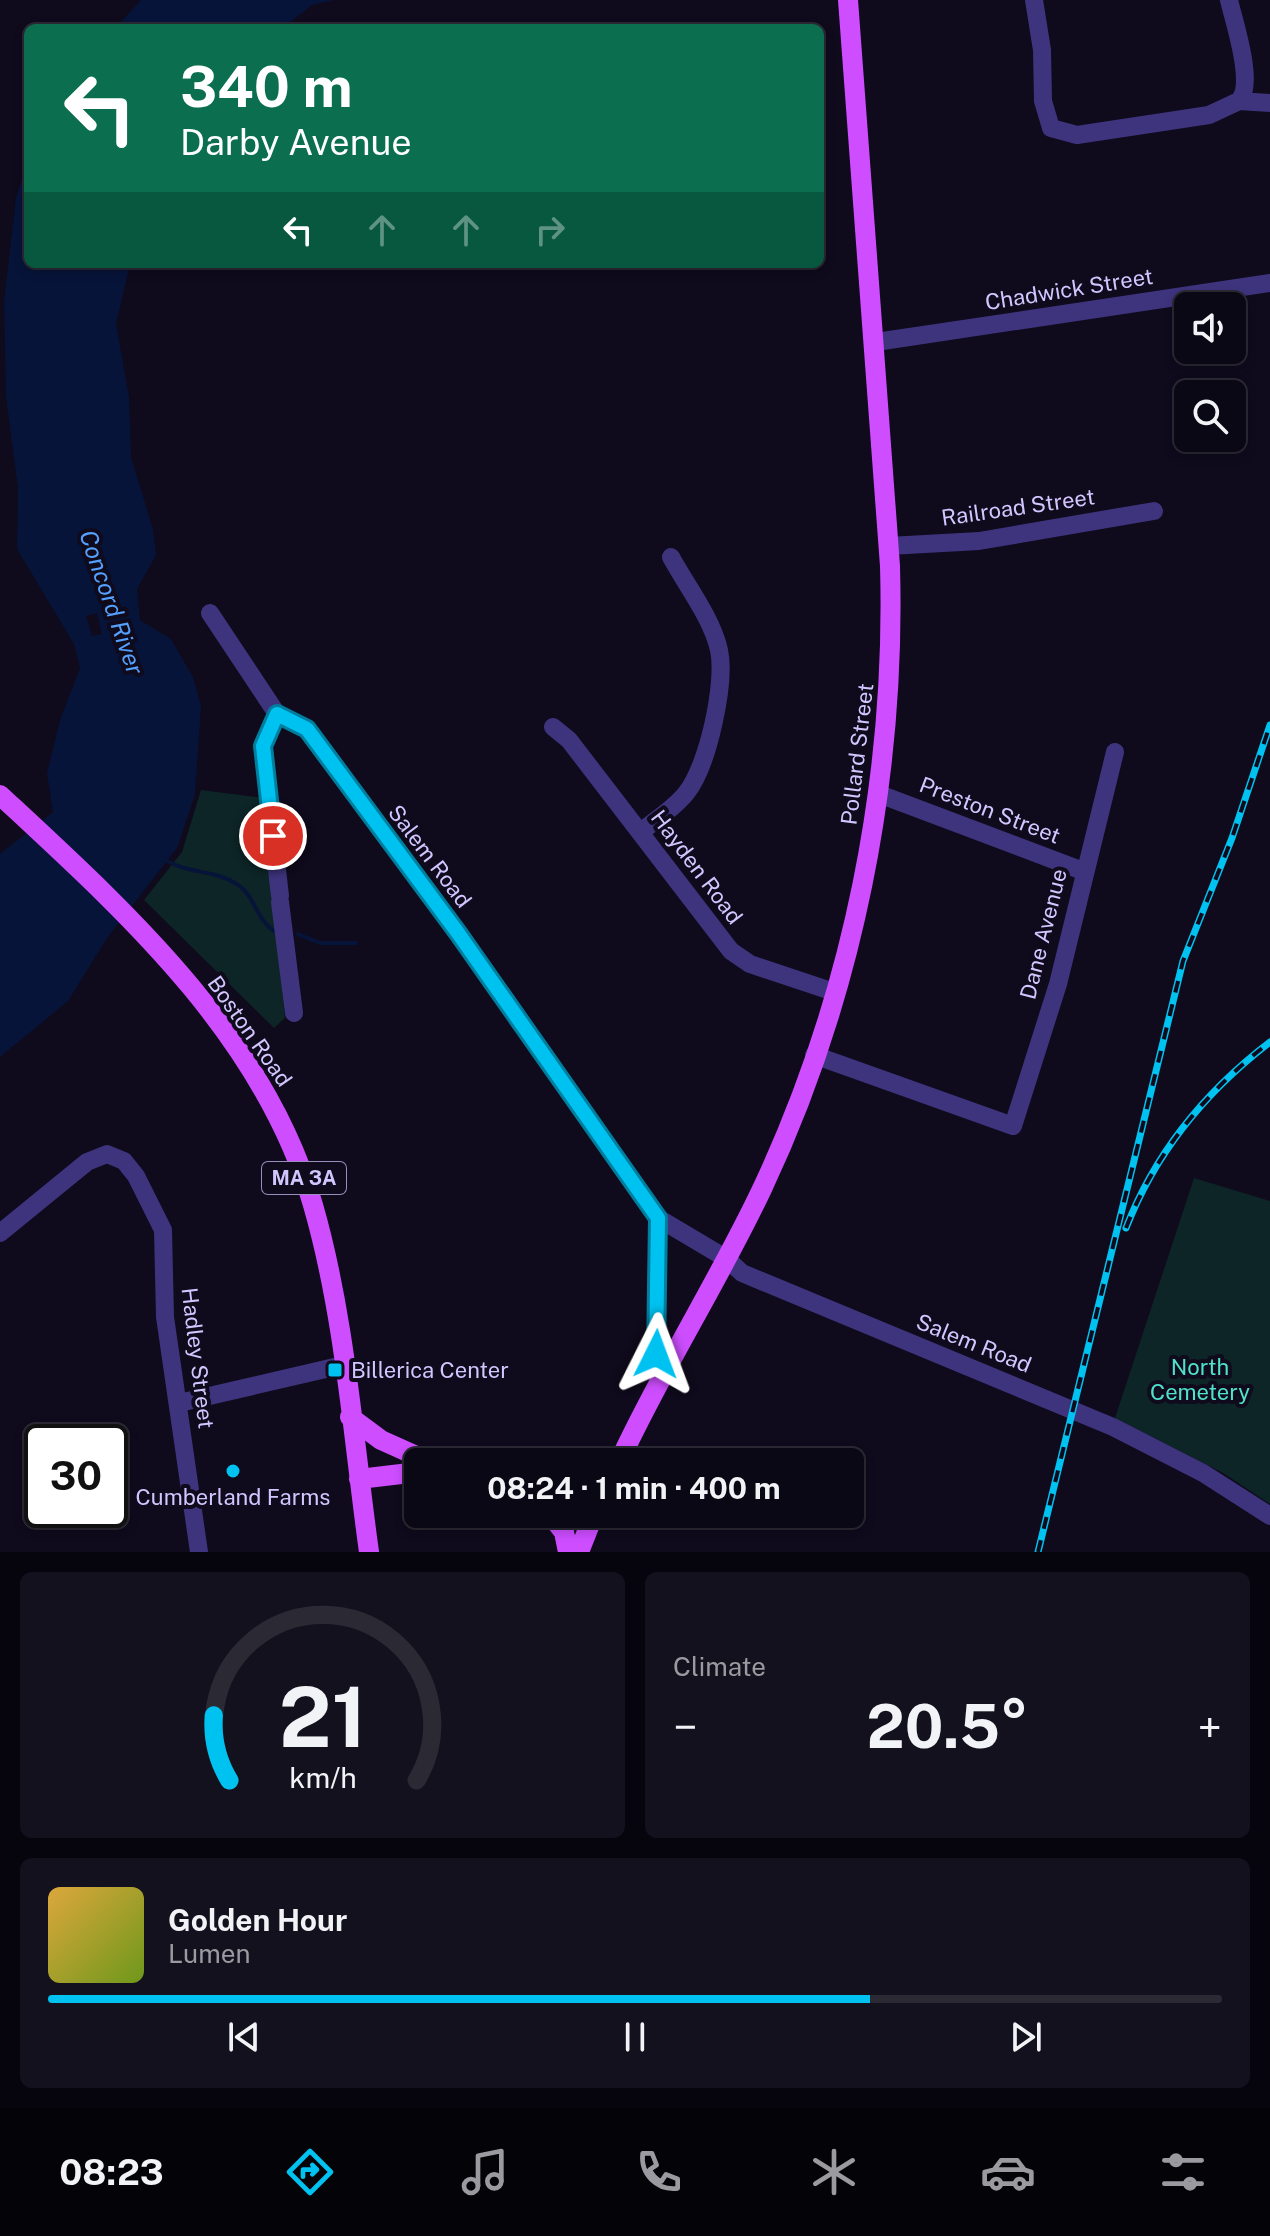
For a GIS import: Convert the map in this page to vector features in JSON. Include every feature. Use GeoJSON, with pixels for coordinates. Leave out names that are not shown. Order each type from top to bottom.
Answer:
{"type":"FeatureCollection","features":[{"type":"Feature","properties":{"kind":"main road","name":"Pollard Street"},"geometry":{"type":"LineString","coordinates":[[625,1448],[727,1259],[782,1144],[848,951],[879,794],[893,654],[889,546],[848,0]]}},
{"type":"Feature","properties":{"kind":"main road","name":"Boston Road"},"geometry":{"type":"LineString","coordinates":[[0,795],[146,937],[212,1012],[247,1062],[281,1125],[313,1204],[326,1256],[369,1552]]}},
{"type":"Feature","properties":{"kind":"main road"},"geometry":{"type":"LineString","coordinates":[[350,1417],[381,1440],[404,1450]]}},
{"type":"Feature","properties":{"kind":"main road"},"geometry":{"type":"LineString","coordinates":[[359,1479],[404,1474]]}},
{"type":"Feature","properties":{"kind":"main road"},"geometry":{"type":"LineString","coordinates":[[561,1528],[568,1552]]}},
{"type":"Feature","properties":{"kind":"main road"},"geometry":{"type":"LineString","coordinates":[[579,1552],[588,1528]]}},
{"type":"Feature","properties":{"kind":"street"},"geometry":{"type":"LineString","coordinates":[[1034,0],[1042,50],[1045,118],[1055,129],[1077,135],[1209,115],[1239,101],[1244,96],[1245,71],[1229,0]]}},
{"type":"Feature","properties":{"kind":"street"},"geometry":{"type":"LineString","coordinates":[[1239,101],[1270,103]]}},
{"type":"Feature","properties":{"kind":"street","name":"Chadwick Street"},"geometry":{"type":"LineString","coordinates":[[876,342],[1270,283]]}},
{"type":"Feature","properties":{"kind":"street","name":"Railroad Street"},"geometry":{"type":"LineString","coordinates":[[889,546],[979,541],[1154,511]]}},
{"type":"Feature","properties":{"kind":"street"},"geometry":{"type":"LineString","coordinates":[[641,832],[687,793],[707,749],[716,696],[719,652],[671,557]]}},
{"type":"Feature","properties":{"kind":"street","name":"Salem Road"},"geometry":{"type":"LineString","coordinates":[[210,613],[277,714],[307,729],[458,933],[658,1218],[727,1259],[742,1273],[1113,1427],[1203,1473],[1270,1516]]}},
{"type":"Feature","properties":{"kind":"street"},"geometry":{"type":"LineString","coordinates":[[277,714],[263,746],[294,1013]]}},
{"type":"Feature","properties":{"kind":"street","name":"Hayden Road"},"geometry":{"type":"LineString","coordinates":[[553,727],[569,740],[713,932],[731,951],[750,964],[834,992]]}},
{"type":"Feature","properties":{"kind":"street","name":"Dane Avenue"},"geometry":{"type":"LineString","coordinates":[[814,1055],[1013,1126],[1058,984],[1083,871],[1115,752]]}},
{"type":"Feature","properties":{"kind":"street","name":"Preston Street"},"geometry":{"type":"LineString","coordinates":[[879,794],[1083,871]]}},
{"type":"Feature","properties":{"kind":"street","name":"Hadley Street"},"geometry":{"type":"LineString","coordinates":[[0,1233],[87,1162],[107,1154],[124,1161],[136,1176],[163,1230],[165,1317],[199,1552]]}},
{"type":"Feature","properties":{"kind":"street"},"geometry":{"type":"LineString","coordinates":[[658,1218],[656,1354],[663,1374]]}},
{"type":"Feature","properties":{"kind":"street"},"geometry":{"type":"LineString","coordinates":[[179,1403],[343,1365]]}},
{"type":"Feature","properties":{"kind":"green space"},"geometry":{"type":"Polygon","coordinates":[[[201,790],[263,798],[285,1018],[274,1028],[144,900],[182,852],[201,790]]]}},
{"type":"Feature","properties":{"kind":"green space","name":"North Cemetery"},"geometry":{"type":"Polygon","coordinates":[[[1194,1178],[1270,1201],[1270,1504],[1223,1473],[1115,1418],[1194,1178]]]}},
{"type":"Feature","properties":{"kind":"water"},"geometry":{"type":"Polygon","coordinates":[[[141,0],[334,0],[312,5],[288,24],[119,24],[141,0]]]}},
{"type":"Feature","properties":{"kind":"water","name":"Concord River"},"geometry":{"type":"Polygon","coordinates":[[[24,173],[24,268],[129,268],[116,324],[129,397],[131,457],[153,529],[156,555],[137,589],[140,620],[171,639],[193,677],[201,706],[195,794],[177,848],[107,938],[68,1001],[0,1057],[0,854],[53,812],[47,773],[60,720],[80,668],[74,644],[17,549],[18,488],[6,396],[4,302],[16,198],[24,173]],[[97,613],[86,616],[92,636],[102,634],[97,613]]]}},
{"type":"Feature","properties":{"kind":"waterway"},"geometry":{"type":"LineString","coordinates":[[163,858],[180,867],[217,875],[235,883],[247,893],[263,920],[274,931]]}},
{"type":"Feature","properties":{"kind":"waterway"},"geometry":{"type":"LineString","coordinates":[[298,934],[320,943],[356,943]]}},
{"type":"Feature","properties":{"kind":"railway"},"geometry":{"type":"LineString","coordinates":[[1038,1552],[1183,961],[1232,838],[1270,725]]}},
{"type":"Feature","properties":{"kind":"railway"},"geometry":{"type":"LineString","coordinates":[[1126,1228],[1152,1174],[1185,1125],[1225,1081],[1270,1042]]}},
{"type":"Feature","properties":{"kind":"place","name":"Billerica Center"},"geometry":{"type":"Point","coordinates":[335,1370]}},
{"type":"Feature","properties":{"kind":"place","name":"Cumberland Farms"},"geometry":{"type":"Point","coordinates":[233,1471]}},
{"type":"Feature","properties":{"kind":"route"},"geometry":{"type":"LineString","coordinates":[[273,836],[263,746],[277,714],[307,729],[458,933],[658,1218],[656,1354]]}}]}
